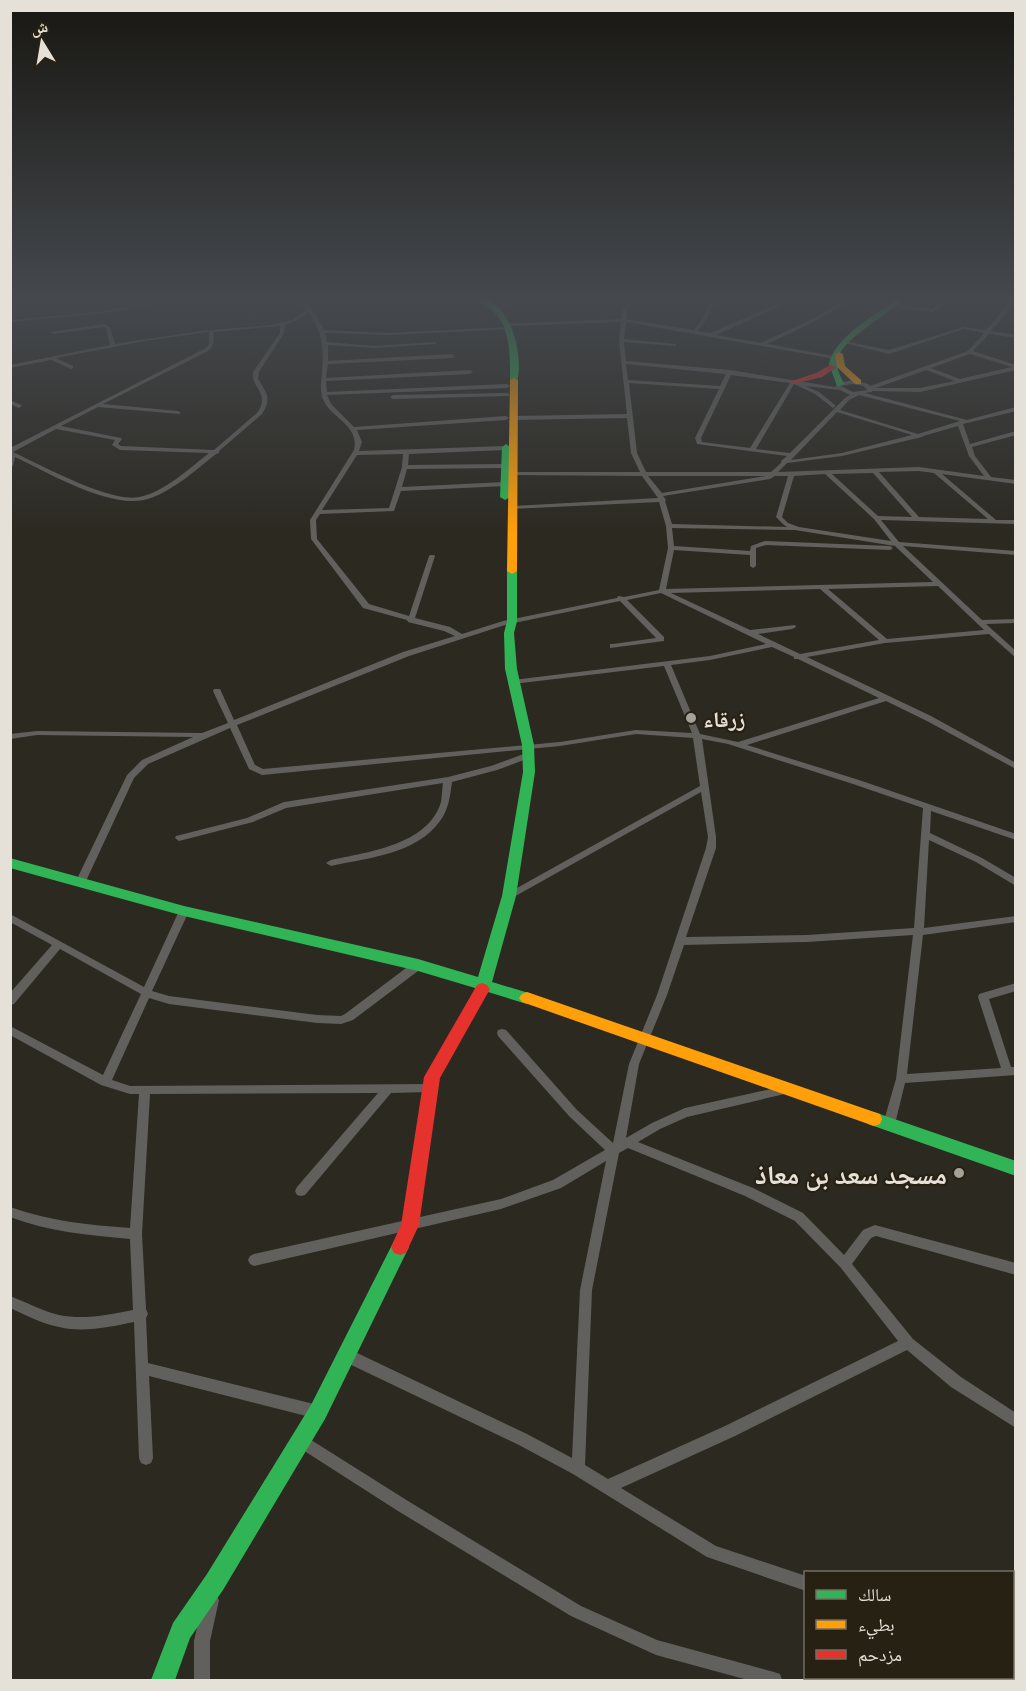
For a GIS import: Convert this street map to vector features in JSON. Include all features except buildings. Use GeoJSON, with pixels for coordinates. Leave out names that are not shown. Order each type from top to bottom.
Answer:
{"type":"FeatureCollection","features":[{"type":"Feature","properties":{"kind":"street"},"geometry":{"type":"LineString","coordinates":[[11,453],[153,377]]}},
{"type":"Feature","properties":{"kind":"street"},"geometry":{"type":"LineString","coordinates":[[11,453],[97,490],[136,501],[148,497],[217,452],[265,406],[266,398],[256,377]]}},
{"type":"Feature","properties":{"kind":"street"},"geometry":{"type":"LineString","coordinates":[[324,377],[324,394],[329,404],[353,429],[359,440],[355,453],[311,527],[314,539],[362,603],[369,608],[447,629],[460,636]]}},
{"type":"Feature","properties":{"kind":"street"},"geometry":{"type":"LineString","coordinates":[[324,380],[380,377]]}},
{"type":"Feature","properties":{"kind":"street"},"geometry":{"type":"LineString","coordinates":[[508,626],[513,508],[507,474],[510,418],[509,377]]}},
{"type":"Feature","properties":{"kind":"street"},"geometry":{"type":"LineString","coordinates":[[625,377],[634,453],[643,473],[662,498],[669,526],[670,548],[662,591]]}},
{"type":"Feature","properties":{"kind":"street"},"geometry":{"type":"LineString","coordinates":[[727,377],[698,440],[704,444],[790,454]]}},
{"type":"Feature","properties":{"kind":"street"},"geometry":{"type":"LineString","coordinates":[[763,377],[840,387],[915,391],[973,377]]}},
{"type":"Feature","properties":{"kind":"street"},"geometry":{"type":"LineString","coordinates":[[752,450],[797,382],[813,377]]}},
{"type":"Feature","properties":{"kind":"street"},"geometry":{"type":"LineString","coordinates":[[513,508],[662,498],[763,479],[774,474],[790,454],[831,417],[836,408],[839,377]]}},
{"type":"Feature","properties":{"kind":"street"},"geometry":{"type":"LineString","coordinates":[[851,377],[864,389],[885,400],[962,422]]}},
{"type":"Feature","properties":{"kind":"street"},"geometry":{"type":"LineString","coordinates":[[836,408],[864,389],[899,377]]}},
{"type":"Feature","properties":{"kind":"street"},"geometry":{"type":"LineString","coordinates":[[950,377],[958,380]]}},
{"type":"Feature","properties":{"kind":"street"},"geometry":{"type":"LineString","coordinates":[[625,381],[721,388]]}},
{"type":"Feature","properties":{"kind":"street"},"geometry":{"type":"LineString","coordinates":[[797,382],[817,393],[836,408],[920,436]]}},
{"type":"Feature","properties":{"kind":"street"},"geometry":{"type":"LineString","coordinates":[[840,387],[864,389]]}},
{"type":"Feature","properties":{"kind":"street"},"geometry":{"type":"LineString","coordinates":[[324,394],[509,389]]}},
{"type":"Feature","properties":{"kind":"street"},"geometry":{"type":"LineString","coordinates":[[393,397],[509,389]]}},
{"type":"Feature","properties":{"kind":"street"},"geometry":{"type":"LineString","coordinates":[[10,402],[19,406]]}},
{"type":"Feature","properties":{"kind":"street"},"geometry":{"type":"LineString","coordinates":[[97,405],[178,413]]}},
{"type":"Feature","properties":{"kind":"street"},"geometry":{"type":"LineString","coordinates":[[783,462],[827,459],[920,436],[1008,410],[1016,411]]}},
{"type":"Feature","properties":{"kind":"street"},"geometry":{"type":"LineString","coordinates":[[353,429],[510,418],[629,416]]}},
{"type":"Feature","properties":{"kind":"street"},"geometry":{"type":"LineString","coordinates":[[163,1680],[181,1631],[215,1582],[318,1412],[348,1356],[410,1225],[429,1088],[436,1067],[485,984],[509,896],[524,815],[528,750],[513,682],[508,626],[506,448],[510,418]]}},
{"type":"Feature","properties":{"kind":"street"},"geometry":{"type":"LineString","coordinates":[[962,422],[968,446],[977,464],[989,478]]}},
{"type":"Feature","properties":{"kind":"street"},"geometry":{"type":"LineString","coordinates":[[56,427],[119,439],[115,446],[120,448],[217,452]]}},
{"type":"Feature","properties":{"kind":"street"},"geometry":{"type":"LineString","coordinates":[[968,446],[1016,433]]}},
{"type":"Feature","properties":{"kind":"street"},"geometry":{"type":"LineString","coordinates":[[355,453],[506,448]]}},
{"type":"Feature","properties":{"kind":"street"},"geometry":{"type":"LineString","coordinates":[[318,512],[390,511],[405,467],[406,452]]}},
{"type":"Feature","properties":{"kind":"street"},"geometry":{"type":"LineString","coordinates":[[10,466],[11,453]]}},
{"type":"Feature","properties":{"kind":"street"},"geometry":{"type":"LineString","coordinates":[[405,467],[507,474],[792,474],[933,470],[1016,482]]}},
{"type":"Feature","properties":{"kind":"street"},"geometry":{"type":"LineString","coordinates":[[874,470],[917,519]]}},
{"type":"Feature","properties":{"kind":"street"},"geometry":{"type":"LineString","coordinates":[[933,470],[994,521]]}},
{"type":"Feature","properties":{"kind":"street"},"geometry":{"type":"LineString","coordinates":[[827,472],[876,518],[899,546],[938,584],[1016,656]]}},
{"type":"Feature","properties":{"kind":"street"},"geometry":{"type":"LineString","coordinates":[[399,489],[507,474]]}},
{"type":"Feature","properties":{"kind":"street"},"geometry":{"type":"LineString","coordinates":[[792,474],[779,517],[798,529]]}},
{"type":"Feature","properties":{"kind":"street"},"geometry":{"type":"LineString","coordinates":[[876,518],[1016,522]]}},
{"type":"Feature","properties":{"kind":"street"},"geometry":{"type":"LineString","coordinates":[[669,526],[798,529],[899,546]]}},
{"type":"Feature","properties":{"kind":"street"},"geometry":{"type":"LineString","coordinates":[[753,566],[751,553],[753,547],[765,543],[899,546],[1016,554]]}},
{"type":"Feature","properties":{"kind":"street"},"geometry":{"type":"LineString","coordinates":[[670,548],[751,553]]}},
{"type":"Feature","properties":{"kind":"street"},"geometry":{"type":"LineString","coordinates":[[411,620],[432,556]]}},
{"type":"Feature","properties":{"kind":"street"},"geometry":{"type":"LineString","coordinates":[[81,882],[136,769],[155,756],[371,667],[460,636],[620,597],[662,591],[938,584]]}},
{"type":"Feature","properties":{"kind":"street"},"geometry":{"type":"LineString","coordinates":[[822,587],[885,641]]}},
{"type":"Feature","properties":{"kind":"street"},"geometry":{"type":"LineString","coordinates":[[662,591],[886,698],[960,735],[1016,768]]}},
{"type":"Feature","properties":{"kind":"street"},"geometry":{"type":"LineString","coordinates":[[613,646],[661,639],[620,597]]}},
{"type":"Feature","properties":{"kind":"street"},"geometry":{"type":"LineString","coordinates":[[980,622],[1016,621]]}},
{"type":"Feature","properties":{"kind":"street"},"geometry":{"type":"LineString","coordinates":[[748,633],[792,627]]}},
{"type":"Feature","properties":{"kind":"street"},"geometry":{"type":"LineString","coordinates":[[797,657],[885,641],[990,632]]}},
{"type":"Feature","properties":{"kind":"street"},"geometry":{"type":"LineString","coordinates":[[513,682],[701,660],[771,645]]}},
{"type":"Feature","properties":{"kind":"street"},"geometry":{"type":"LineString","coordinates":[[578,1469],[586,1290],[620,1147],[634,1064],[681,941],[711,848],[697,735],[667,663]]}},
{"type":"Feature","properties":{"kind":"street"},"geometry":{"type":"LineString","coordinates":[[217,691],[252,767],[262,772],[528,750],[636,732],[697,735],[738,745],[856,782],[1016,837]]}},
{"type":"Feature","properties":{"kind":"street"},"geometry":{"type":"LineString","coordinates":[[738,745],[886,698]]}},
{"type":"Feature","properties":{"kind":"street"},"geometry":{"type":"LineString","coordinates":[[10,736],[37,733],[205,735]]}},
{"type":"Feature","properties":{"kind":"street"},"geometry":{"type":"LineString","coordinates":[[178,838],[250,820],[299,802],[448,780],[494,768],[528,750]]}},
{"type":"Feature","properties":{"kind":"street"},"geometry":{"type":"LineString","coordinates":[[331,863],[394,848],[421,837],[439,816],[448,795],[448,780]]}},
{"type":"Feature","properties":{"kind":"street"},"geometry":{"type":"LineString","coordinates":[[509,896],[704,788]]}},
{"type":"Feature","properties":{"kind":"street"},"geometry":{"type":"LineString","coordinates":[[889,1124],[901,1078],[919,930],[927,808]]}},
{"type":"Feature","properties":{"kind":"street"},"geometry":{"type":"LineString","coordinates":[[927,835],[980,860],[1016,883]]}},
{"type":"Feature","properties":{"kind":"street"},"geometry":{"type":"LineString","coordinates":[[10,863],[184,911],[418,965],[485,984],[1016,1169]]}},
{"type":"Feature","properties":{"kind":"street"},"geometry":{"type":"LineString","coordinates":[[105,1082],[184,911]]}},
{"type":"Feature","properties":{"kind":"street"},"geometry":{"type":"LineString","coordinates":[[10,916],[147,993],[169,1000],[206,1006],[341,1020],[349,1017],[418,965]]}},
{"type":"Feature","properties":{"kind":"street"},"geometry":{"type":"LineString","coordinates":[[681,941],[782,940],[919,930],[1016,919]]}},
{"type":"Feature","properties":{"kind":"street"},"geometry":{"type":"LineString","coordinates":[[10,1001],[59,944]]}},
{"type":"Feature","properties":{"kind":"street"},"geometry":{"type":"LineString","coordinates":[[901,1078],[1011,1071],[983,997],[1016,987]]}},
{"type":"Feature","properties":{"kind":"street"},"geometry":{"type":"LineString","coordinates":[[10,1030],[105,1082],[130,1090],[429,1088]]}},
{"type":"Feature","properties":{"kind":"street"},"geometry":{"type":"LineString","coordinates":[[502,1033],[573,1113],[620,1147],[781,1206],[799,1217],[819,1234],[845,1264],[908,1343],[956,1382],[1016,1421]]}},
{"type":"Feature","properties":{"kind":"street"},"geometry":{"type":"LineString","coordinates":[[301,1191],[387,1089]]}},
{"type":"Feature","properties":{"kind":"street"},"geometry":{"type":"LineString","coordinates":[[145,1090],[136,1234],[146,1458]]}},
{"type":"Feature","properties":{"kind":"street"},"geometry":{"type":"LineString","coordinates":[[254,1260],[530,1195],[556,1184],[685,1113],[785,1090]]}},
{"type":"Feature","properties":{"kind":"street"},"geometry":{"type":"LineString","coordinates":[[10,1212],[31,1221],[64,1227],[136,1234]]}},
{"type":"Feature","properties":{"kind":"street"},"geometry":{"type":"LineString","coordinates":[[845,1264],[867,1234],[875,1230],[1016,1269]]}},
{"type":"Feature","properties":{"kind":"street"},"geometry":{"type":"LineString","coordinates":[[10,1302],[57,1321],[79,1324],[105,1322],[141,1314]]}},
{"type":"Feature","properties":{"kind":"street"},"geometry":{"type":"LineString","coordinates":[[607,1487],[730,1431],[908,1343]]}},
{"type":"Feature","properties":{"kind":"street"},"geometry":{"type":"LineString","coordinates":[[348,1356],[522,1439],[578,1469],[712,1552],[804,1583]]}},
{"type":"Feature","properties":{"kind":"street"},"geometry":{"type":"LineString","coordinates":[[142,1368],[318,1412]]}},
{"type":"Feature","properties":{"kind":"street"},"geometry":{"type":"LineString","coordinates":[[300,1440],[403,1506],[576,1611],[656,1647],[774,1680]]}},
{"type":"Feature","properties":{"kind":"street"},"geometry":{"type":"LineString","coordinates":[[202,1680],[202,1641],[215,1582]]}},
{"type":"Feature","properties":{"kind":"traffic: fast"},"geometry":{"type":"LineString","coordinates":[[837,377],[840,384]]}},
{"type":"Feature","properties":{"kind":"traffic: fast"},"geometry":{"type":"LineString","coordinates":[[505,497],[506,447]]}},
{"type":"Feature","properties":{"kind":"traffic: fast"},"geometry":{"type":"LineString","coordinates":[[482,989],[509,896],[529,772],[528,745],[511,669],[509,633],[512,621],[512,571]]}},
{"type":"Feature","properties":{"kind":"traffic: fast"},"geometry":{"type":"LineString","coordinates":[[10,863],[184,911],[418,965],[527,998]]}},
{"type":"Feature","properties":{"kind":"traffic: fast"},"geometry":{"type":"LineString","coordinates":[[874,1119],[1016,1169]]}},
{"type":"Feature","properties":{"kind":"traffic: fast"},"geometry":{"type":"LineString","coordinates":[[163,1680],[181,1631],[215,1582],[318,1412],[400,1247]]}},
{"type":"Feature","properties":{"kind":"traffic: slow"},"geometry":{"type":"LineString","coordinates":[[852,377],[858,382]]}},
{"type":"Feature","properties":{"kind":"traffic: slow"},"geometry":{"type":"LineString","coordinates":[[512,571],[514,380]]}},
{"type":"Feature","properties":{"kind":"traffic: slow"},"geometry":{"type":"LineString","coordinates":[[527,998],[874,1119]]}},
{"type":"Feature","properties":{"kind":"traffic: jam"},"geometry":{"type":"LineString","coordinates":[[793,382],[812,377]]}},
{"type":"Feature","properties":{"kind":"traffic: jam"},"geometry":{"type":"LineString","coordinates":[[400,1247],[410,1225],[432,1077],[482,989]]}},
{"type":"Feature","properties":{"kind":"place","name":"زرقاء"},"geometry":{"type":"Point","coordinates":[691,718]}},
{"type":"Feature","properties":{"kind":"place","name":"مسجد سعد بن معاذ"},"geometry":{"type":"Point","coordinates":[959,1173]}}]}
